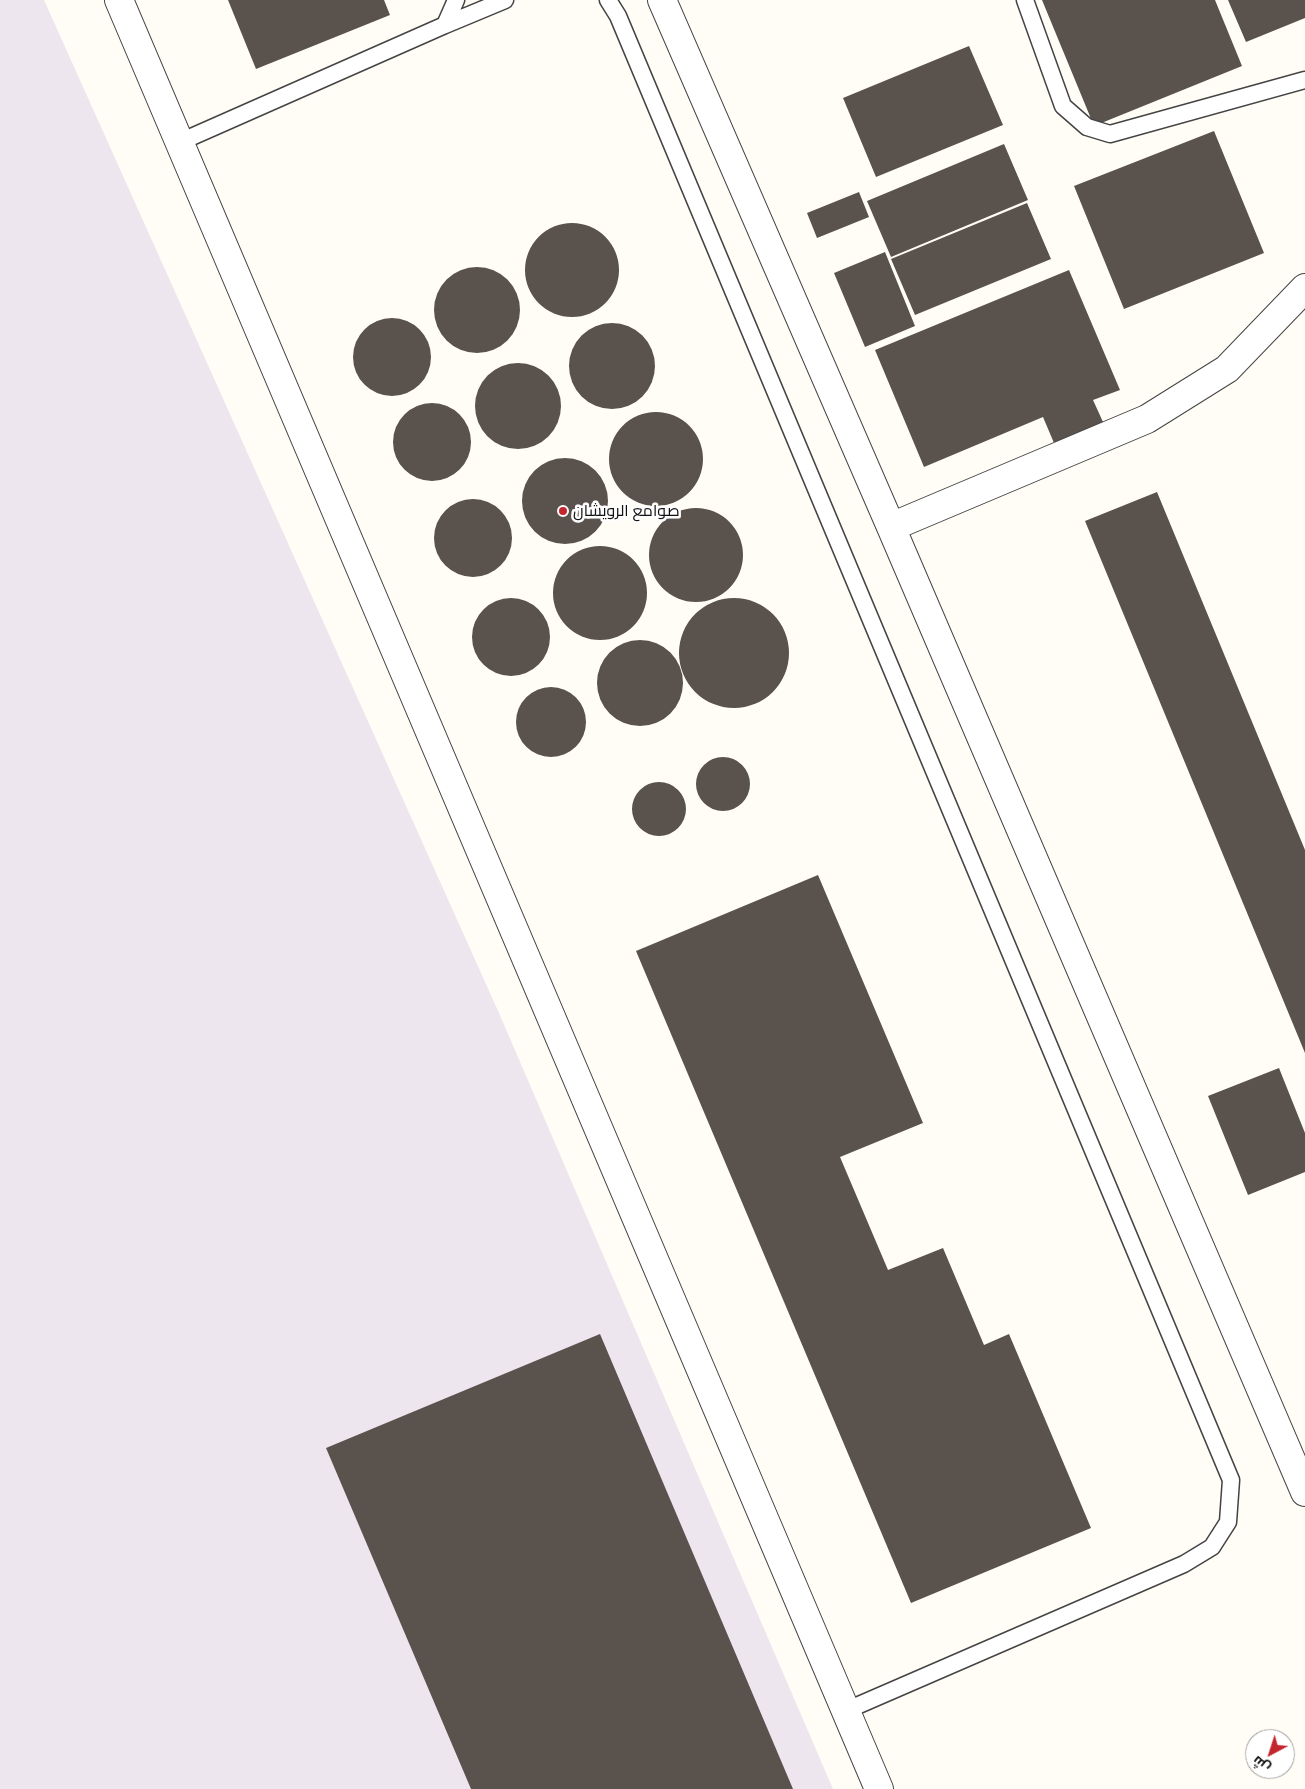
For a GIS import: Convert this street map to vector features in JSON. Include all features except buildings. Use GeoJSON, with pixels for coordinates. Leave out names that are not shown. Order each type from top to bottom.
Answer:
{"type":"FeatureCollection","features":[{"type":"Feature","properties":{"kind":"street"},"geometry":{"type":"LineString","coordinates":[[120,0],[879,1789]]}},
{"type":"Feature","properties":{"kind":"street"},"geometry":{"type":"LineString","coordinates":[[662,0],[891,527],[1305,1492]]}},
{"type":"Feature","properties":{"kind":"street"},"geometry":{"type":"LineString","coordinates":[[891,527],[1147,419],[1227,370],[1305,288]]}},
{"type":"Feature","properties":{"kind":"lane"},"geometry":{"type":"LineString","coordinates":[[445,24],[456,0]]}},
{"type":"Feature","properties":{"kind":"lane"},"geometry":{"type":"LineString","coordinates":[[180,142],[445,24],[505,0]]}},
{"type":"Feature","properties":{"kind":"lane"},"geometry":{"type":"LineString","coordinates":[[608,0],[618,16],[1231,1480],[1228,1522],[1212,1547],[1184,1564],[845,1711]]}},
{"type":"Feature","properties":{"kind":"lane"},"geometry":{"type":"LineString","coordinates":[[1025,0],[1063,106],[1088,126],[1110,134],[1305,80]]}},
{"type":"Feature","properties":{"kind":"shaded area"},"geometry":{"type":"Polygon","coordinates":[[[0,0],[44,0],[499,1013],[833,1789],[0,1789],[0,0]]]}},
{"type":"Feature","properties":{"kind":"place","name":"صوامع الرويشان"},"geometry":{"type":"Point","coordinates":[563,511]}}]}
